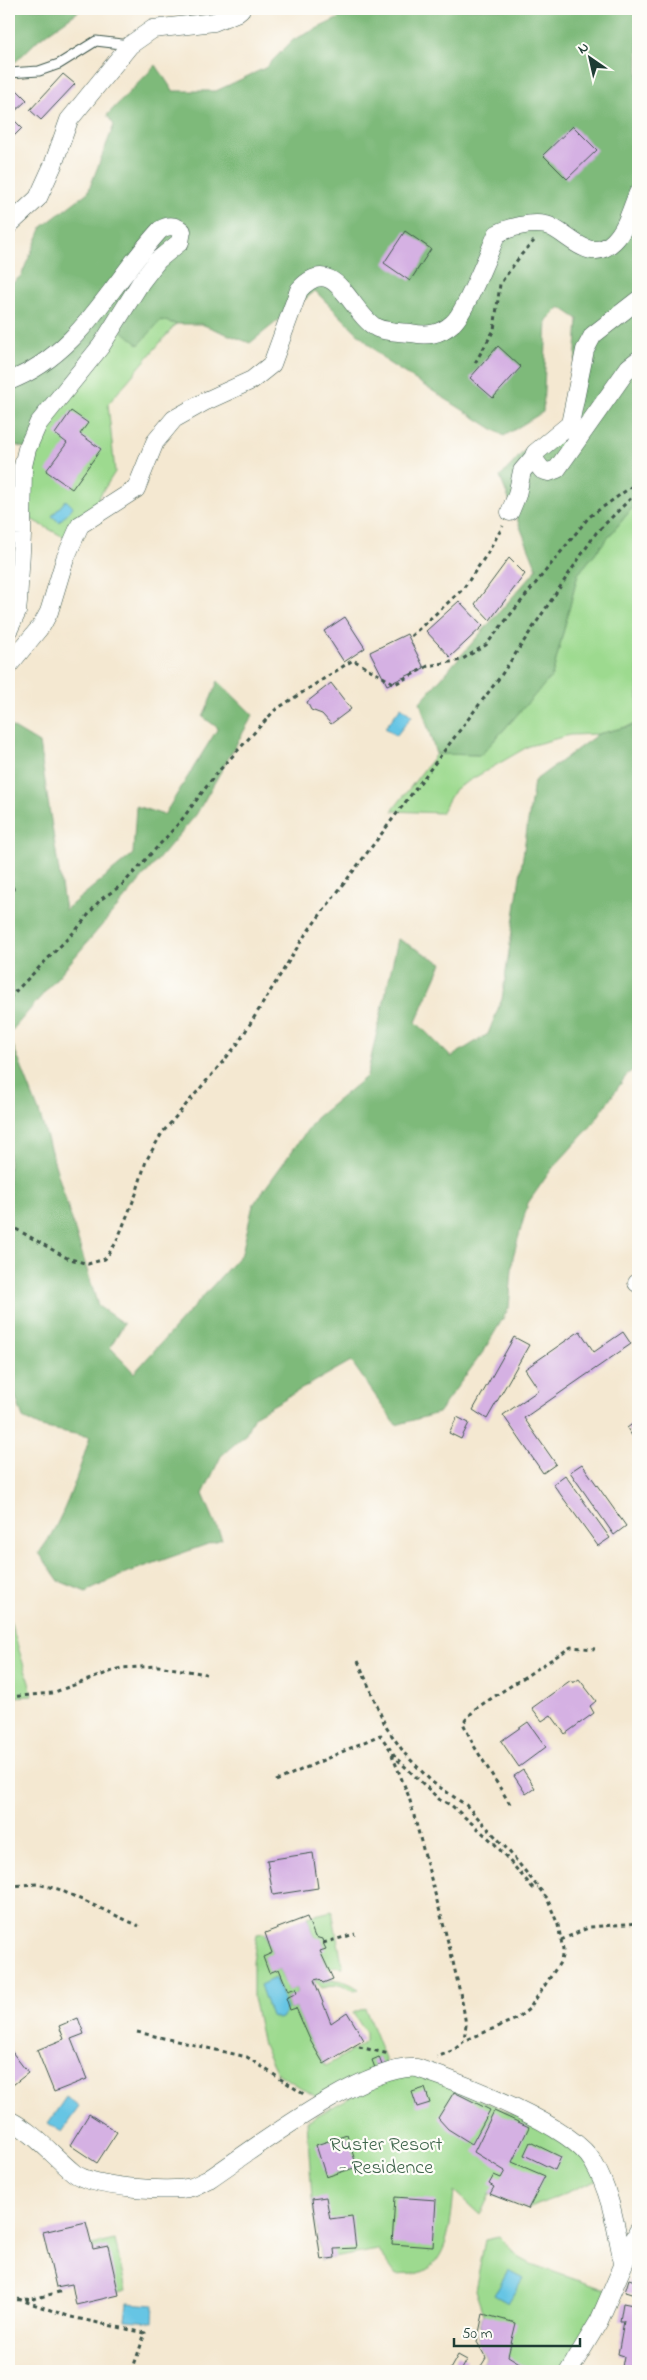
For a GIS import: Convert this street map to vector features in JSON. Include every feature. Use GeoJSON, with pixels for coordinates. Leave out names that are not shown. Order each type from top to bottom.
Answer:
{"type":"FeatureCollection","features":[{"type":"Feature","properties":{"kind":"street"},"geometry":{"type":"LineString","coordinates":[[9,225],[38,198],[53,165],[69,120],[130,45],[153,29],[214,22],[242,9]]}},
{"type":"Feature","properties":{"kind":"street"},"geometry":{"type":"LineString","coordinates":[[9,665],[42,625],[49,612],[65,559],[80,525],[136,489],[155,442],[174,419],[206,400],[252,380],[272,364],[299,290],[308,281],[320,277],[329,278],[338,285],[376,328],[428,336],[455,322],[497,234],[518,226],[546,225],[576,245],[590,249],[604,248],[614,241],[625,226],[638,193]]}},
{"type":"Feature","properties":{"kind":"street"},"geometry":{"type":"LineString","coordinates":[[9,381],[44,363],[79,333],[160,230],[166,226],[174,226],[182,231],[180,242],[158,260],[141,282],[102,346],[38,424],[27,449],[23,466],[22,535],[18,602],[13,622],[9,629]]}},
{"type":"Feature","properties":{"kind":"street"},"geometry":{"type":"LineString","coordinates":[[510,512],[517,495],[522,471],[540,448],[570,424],[585,350],[593,335],[638,300]]}},
{"type":"Feature","properties":{"kind":"street"},"geometry":{"type":"LineString","coordinates":[[533,458],[542,470],[548,472],[557,468],[629,367],[638,360]]}},
{"type":"Feature","properties":{"kind":"street"},"geometry":{"type":"LineString","coordinates":[[9,2120],[39,2139],[76,2175],[88,2180],[146,2189],[191,2187],[209,2179],[320,2105],[348,2089],[405,2067],[433,2073],[535,2118],[582,2148],[593,2161],[605,2186],[623,2263]]}},
{"type":"Feature","properties":{"kind":"street"},"geometry":{"type":"LineString","coordinates":[[569,2371],[599,2321],[638,2231]]}},
{"type":"Feature","properties":{"kind":"lane"},"geometry":{"type":"LineString","coordinates":[[9,73],[39,71],[59,64],[96,41],[130,45]]}},
{"type":"Feature","properties":{"kind":"path"},"geometry":{"type":"LineString","coordinates":[[475,363],[494,330],[500,284],[521,255],[537,238],[554,230]]}},
{"type":"Feature","properties":{"kind":"path"},"geometry":{"type":"LineString","coordinates":[[9,998],[77,929],[100,900],[122,885],[180,822],[216,774],[275,710],[353,660],[395,684],[428,666],[461,660],[486,645],[589,517],[638,482]]}},
{"type":"Feature","properties":{"kind":"path"},"geometry":{"type":"LineString","coordinates":[[9,1225],[67,1258],[88,1264],[105,1259],[116,1243],[136,1194],[146,1161],[162,1134],[237,1045],[305,935],[500,677],[596,533],[638,490]]}},
{"type":"Feature","properties":{"kind":"path"},"geometry":{"type":"LineString","coordinates":[[411,636],[463,589],[487,554],[510,512]]}},
{"type":"Feature","properties":{"kind":"path"},"geometry":{"type":"LineString","coordinates":[[9,871],[13,889],[9,908]]}},
{"type":"Feature","properties":{"kind":"path"},"geometry":{"type":"LineString","coordinates":[[510,1804],[474,1746],[463,1723],[475,1709],[571,1647],[595,1649]]}},
{"type":"Feature","properties":{"kind":"path"},"geometry":{"type":"LineString","coordinates":[[358,1661],[386,1727],[405,1754],[432,1782],[466,1805],[508,1849],[546,1898],[558,1925],[563,1950],[561,1961],[529,2009],[516,2019],[464,2041],[454,2050],[432,2060]]}},
{"type":"Feature","properties":{"kind":"path"},"geometry":{"type":"LineString","coordinates":[[9,1697],[52,1693],[121,1668],[158,1666],[206,1674]]}},
{"type":"Feature","properties":{"kind":"path"},"geometry":{"type":"LineString","coordinates":[[276,1781],[380,1734],[391,1751],[440,1800],[451,1805],[494,1843],[533,1888],[538,1887]]}},
{"type":"Feature","properties":{"kind":"path"},"geometry":{"type":"LineString","coordinates":[[391,1751],[408,1797],[451,1953],[466,2025],[464,2041]]}},
{"type":"Feature","properties":{"kind":"path"},"geometry":{"type":"LineString","coordinates":[[9,1886],[37,1884],[58,1890],[139,1926]]}},
{"type":"Feature","properties":{"kind":"path"},"geometry":{"type":"LineString","coordinates":[[561,1940],[590,1926],[638,1923]]}},
{"type":"Feature","properties":{"kind":"path"},"geometry":{"type":"LineString","coordinates":[[323,1943],[355,1934]]}},
{"type":"Feature","properties":{"kind":"path"},"geometry":{"type":"LineString","coordinates":[[137,2032],[247,2057],[320,2105]]}},
{"type":"Feature","properties":{"kind":"path"},"geometry":{"type":"LineString","coordinates":[[359,2047],[389,2054]]}},
{"type":"Feature","properties":{"kind":"path"},"geometry":{"type":"LineString","coordinates":[[9,2300],[33,2299],[63,2291]]}},
{"type":"Feature","properties":{"kind":"path"},"geometry":{"type":"LineString","coordinates":[[18,2300],[71,2317],[145,2333],[132,2371]]}},
{"type":"Feature","properties":{"kind":"green space"},"geometry":{"type":"Polygon","coordinates":[[[9,9],[82,9],[39,39],[9,68],[9,9]]]}},
{"type":"Feature","properties":{"kind":"green space"},"geometry":{"type":"Polygon","coordinates":[[[347,9],[638,9],[638,501],[578,574],[552,676],[481,755],[436,754],[420,702],[537,569],[500,477],[528,447],[564,421],[575,365],[578,319],[560,307],[547,320],[543,412],[504,436],[387,362],[315,291],[250,343],[201,324],[176,324],[161,320],[139,345],[115,325],[27,449],[9,443],[9,286],[21,276],[42,227],[88,192],[114,125],[107,115],[156,65],[173,91],[216,91],[265,68],[293,40],[337,19],[347,9]]]}},
{"type":"Feature","properties":{"kind":"green space"},"geometry":{"type":"Polygon","coordinates":[[[161,320],[176,324],[108,404],[115,472],[71,541],[23,515],[25,454],[115,325],[161,320]]]}},
{"type":"Feature","properties":{"kind":"green space"},"geometry":{"type":"Polygon","coordinates":[[[638,501],[638,724],[598,734],[570,735],[529,746],[455,789],[441,813],[392,811],[436,754],[481,755],[552,676],[578,574],[638,501]]]}},
{"type":"Feature","properties":{"kind":"green space"},"geometry":{"type":"Polygon","coordinates":[[[218,681],[253,715],[196,815],[9,1034],[9,725],[39,743],[65,910],[133,854],[136,806],[164,815],[218,728],[203,717],[218,681]]]}},
{"type":"Feature","properties":{"kind":"green space"},"geometry":{"type":"Polygon","coordinates":[[[638,724],[638,1065],[626,1076],[592,1125],[551,1170],[528,1203],[513,1257],[509,1308],[483,1352],[438,1413],[396,1425],[351,1361],[254,1416],[245,1435],[221,1456],[203,1494],[222,1539],[126,1573],[86,1592],[59,1581],[39,1553],[48,1541],[63,1512],[90,1437],[41,1427],[23,1418],[9,1378],[9,1035],[39,1112],[98,1306],[124,1324],[110,1347],[134,1373],[242,1253],[253,1205],[316,1118],[367,1076],[398,939],[442,963],[416,1022],[451,1057],[488,1034],[502,999],[534,781],[598,734],[638,724]]]}},
{"type":"Feature","properties":{"kind":"green space"},"geometry":{"type":"Polygon","coordinates":[[[9,1617],[33,1696],[9,1697],[9,1617]]]}},
{"type":"Feature","properties":{"kind":"green space"},"geometry":{"type":"Polygon","coordinates":[[[332,1911],[343,1968],[334,1967],[327,1969],[320,1951],[325,1948],[322,1940],[315,1937],[307,1917],[332,1911]]]}},
{"type":"Feature","properties":{"kind":"green space"},"geometry":{"type":"Polygon","coordinates":[[[265,1933],[272,1953],[263,1957],[269,1972],[279,1969],[288,1990],[296,1988],[297,1993],[286,1998],[290,2010],[296,2008],[311,2042],[324,2064],[326,2066],[366,2042],[366,2033],[353,2013],[365,2008],[385,2059],[385,2068],[318,2098],[277,2073],[263,2045],[253,1997],[253,1962],[257,1934],[265,1933]]]}},
{"type":"Feature","properties":{"kind":"green space"},"geometry":{"type":"Polygon","coordinates":[[[319,1979],[323,1983],[333,1980],[341,1981],[359,1989],[355,1991],[340,1984],[322,1988],[314,1980],[319,1979]]]}},
{"type":"Feature","properties":{"kind":"green space","name":"Ruster Resort - Residence"},"geometry":{"type":"Polygon","coordinates":[[[405,2067],[567,2137],[601,2178],[528,2209],[490,2194],[480,2215],[454,2191],[450,2226],[443,2250],[429,2268],[419,2273],[396,2275],[378,2250],[321,2260],[312,2199],[307,2121],[405,2067]]]}},
{"type":"Feature","properties":{"kind":"green space"},"geometry":{"type":"Polygon","coordinates":[[[499,2237],[520,2258],[531,2264],[611,2292],[569,2371],[478,2371],[486,2358],[477,2342],[483,2314],[475,2290],[485,2240],[499,2237]]]}},
{"type":"Feature","properties":{"kind":"green space"},"geometry":{"type":"Polygon","coordinates":[[[115,2240],[126,2291],[118,2293],[92,2245],[115,2240]]]}},
{"type":"Feature","properties":{"kind":"water"},"geometry":{"type":"Polygon","coordinates":[[[66,500],[73,507],[59,522],[52,516],[66,500]]]}},
{"type":"Feature","properties":{"kind":"water"},"geometry":{"type":"Polygon","coordinates":[[[401,707],[412,716],[396,736],[385,728],[401,707]]]}},
{"type":"Feature","properties":{"kind":"water"},"geometry":{"type":"Polygon","coordinates":[[[275,1978],[287,2009],[281,2018],[278,2019],[271,2016],[260,1985],[275,1978]]]}},
{"type":"Feature","properties":{"kind":"water"},"geometry":{"type":"Polygon","coordinates":[[[66,2097],[79,2107],[61,2132],[48,2123],[66,2097]]]}},
{"type":"Feature","properties":{"kind":"water"},"geometry":{"type":"Polygon","coordinates":[[[508,2270],[523,2278],[508,2303],[494,2295],[508,2270]]]}},
{"type":"Feature","properties":{"kind":"water"},"geometry":{"type":"Polygon","coordinates":[[[127,2303],[154,2305],[153,2322],[125,2320],[127,2303]]]}},
{"type":"Feature","properties":{"kind":"building"},"geometry":{"type":"Polygon","coordinates":[[[63,74],[75,84],[41,120],[30,110],[63,74]]]}},
{"type":"Feature","properties":{"kind":"building"},"geometry":{"type":"Polygon","coordinates":[[[9,82],[27,100],[10,116],[22,128],[9,141],[9,82]]]}},
{"type":"Feature","properties":{"kind":"building"},"geometry":{"type":"Polygon","coordinates":[[[573,126],[597,150],[567,179],[543,155],[573,126]]]}},
{"type":"Feature","properties":{"kind":"building"},"geometry":{"type":"Polygon","coordinates":[[[405,231],[431,249],[410,281],[384,263],[405,231]]]}},
{"type":"Feature","properties":{"kind":"building"},"geometry":{"type":"Polygon","coordinates":[[[498,346],[521,367],[493,398],[470,378],[498,346]]]}},
{"type":"Feature","properties":{"kind":"building"},"geometry":{"type":"Polygon","coordinates":[[[71,411],[88,423],[80,434],[101,449],[72,489],[46,471],[67,443],[55,434],[71,411]]]}},
{"type":"Feature","properties":{"kind":"building"},"geometry":{"type":"Polygon","coordinates":[[[509,558],[525,574],[490,620],[475,604],[509,558]]]}},
{"type":"Feature","properties":{"kind":"building"},"geometry":{"type":"Polygon","coordinates":[[[459,601],[483,626],[450,657],[426,631],[459,601]]]}},
{"type":"Feature","properties":{"kind":"building"},"geometry":{"type":"Polygon","coordinates":[[[345,617],[365,648],[344,662],[324,631],[345,617]]]}},
{"type":"Feature","properties":{"kind":"building"},"geometry":{"type":"Polygon","coordinates":[[[407,634],[424,668],[387,685],[370,652],[407,634]]]}},
{"type":"Feature","properties":{"kind":"building"},"geometry":{"type":"Polygon","coordinates":[[[331,683],[351,709],[331,724],[322,714],[311,710],[307,702],[331,683]]]}},
{"type":"Feature","properties":{"kind":"building"},"geometry":{"type":"Polygon","coordinates":[[[580,1331],[594,1352],[623,1332],[631,1344],[524,1418],[556,1464],[543,1473],[503,1415],[539,1390],[525,1369],[580,1331]]]}},
{"type":"Feature","properties":{"kind":"building"},"geometry":{"type":"Polygon","coordinates":[[[514,1337],[529,1345],[487,1419],[473,1410],[514,1337]]]}},
{"type":"Feature","properties":{"kind":"building"},"geometry":{"type":"Polygon","coordinates":[[[457,1417],[469,1423],[461,1439],[449,1433],[457,1417]]]}},
{"type":"Feature","properties":{"kind":"building"},"geometry":{"type":"Polygon","coordinates":[[[638,1420],[638,1445],[627,1428],[638,1420]]]}},
{"type":"Feature","properties":{"kind":"building"},"geometry":{"type":"Polygon","coordinates":[[[582,1464],[626,1526],[614,1535],[570,1472],[582,1464]]]}},
{"type":"Feature","properties":{"kind":"building"},"geometry":{"type":"Polygon","coordinates":[[[565,1475],[610,1538],[598,1546],[553,1484],[565,1475]]]}},
{"type":"Feature","properties":{"kind":"building"},"geometry":{"type":"Polygon","coordinates":[[[579,1679],[596,1701],[590,1706],[594,1713],[565,1734],[551,1715],[542,1721],[532,1708],[571,1680],[573,1683],[579,1679]]]}},
{"type":"Feature","properties":{"kind":"building"},"geometry":{"type":"Polygon","coordinates":[[[528,1722],[546,1747],[519,1767],[501,1741],[528,1722]]]}},
{"type":"Feature","properties":{"kind":"building"},"geometry":{"type":"Polygon","coordinates":[[[523,1770],[535,1788],[526,1794],[514,1776],[523,1770]]]}},
{"type":"Feature","properties":{"kind":"building"},"geometry":{"type":"Polygon","coordinates":[[[313,1853],[318,1888],[273,1895],[267,1860],[313,1853]]]}},
{"type":"Feature","properties":{"kind":"building"},"geometry":{"type":"Polygon","coordinates":[[[307,1917],[315,1937],[322,1939],[326,1949],[320,1951],[333,1979],[323,1983],[319,1979],[314,1980],[331,2023],[347,2012],[364,2040],[324,2064],[311,2042],[296,2008],[290,2010],[286,1998],[297,1993],[296,1988],[288,1991],[279,1969],[269,1973],[263,1957],[272,1953],[265,1933],[307,1917]]]}},
{"type":"Feature","properties":{"kind":"building"},"geometry":{"type":"Polygon","coordinates":[[[78,2018],[84,2034],[71,2039],[87,2079],[54,2092],[37,2050],[64,2039],[59,2026],[78,2018]]]}},
{"type":"Feature","properties":{"kind":"building"},"geometry":{"type":"Polygon","coordinates":[[[9,2048],[28,2073],[9,2088],[9,2048]]]}},
{"type":"Feature","properties":{"kind":"building"},"geometry":{"type":"Polygon","coordinates":[[[379,2057],[382,2065],[375,2068],[372,2060],[379,2057]]]}},
{"type":"Feature","properties":{"kind":"building"},"geometry":{"type":"Polygon","coordinates":[[[425,2088],[430,2103],[417,2107],[412,2092],[425,2088]]]}},
{"type":"Feature","properties":{"kind":"building"},"geometry":{"type":"Polygon","coordinates":[[[454,2092],[490,2110],[472,2144],[448,2129],[438,2118],[454,2092]]]}},
{"type":"Feature","properties":{"kind":"building"},"geometry":{"type":"Polygon","coordinates":[[[494,2111],[529,2127],[512,2162],[545,2176],[528,2209],[490,2194],[494,2187],[489,2184],[494,2175],[501,2178],[505,2171],[474,2152],[494,2111]]]}},
{"type":"Feature","properties":{"kind":"building"},"geometry":{"type":"Polygon","coordinates":[[[89,2114],[117,2132],[97,2163],[70,2145],[89,2114]]]}},
{"type":"Feature","properties":{"kind":"building"},"geometry":{"type":"Polygon","coordinates":[[[347,2135],[357,2167],[326,2177],[316,2145],[347,2135]]]}},
{"type":"Feature","properties":{"kind":"building"},"geometry":{"type":"Polygon","coordinates":[[[530,2142],[561,2157],[555,2170],[524,2155],[530,2142]]]}},
{"type":"Feature","properties":{"kind":"building"},"geometry":{"type":"Polygon","coordinates":[[[326,2197],[330,2219],[352,2216],[356,2248],[334,2249],[335,2258],[321,2260],[312,2199],[326,2197]]]}},
{"type":"Feature","properties":{"kind":"building"},"geometry":{"type":"Polygon","coordinates":[[[395,2197],[436,2200],[433,2247],[392,2244],[395,2197]]]}},
{"type":"Feature","properties":{"kind":"building"},"geometry":{"type":"Polygon","coordinates":[[[86,2222],[93,2249],[108,2246],[119,2295],[76,2305],[72,2284],[56,2287],[43,2232],[86,2222]]]}},
{"type":"Feature","properties":{"kind":"building"},"geometry":{"type":"Polygon","coordinates":[[[638,2272],[638,2296],[625,2292],[629,2279],[635,2281],[638,2272]]]}},
{"type":"Feature","properties":{"kind":"building"},"geometry":{"type":"Polygon","coordinates":[[[623,2303],[638,2306],[638,2371],[626,2371],[627,2368],[622,2367],[624,2356],[618,2354],[624,2321],[620,2321],[623,2303]]]}},
{"type":"Feature","properties":{"kind":"building"},"geometry":{"type":"Polygon","coordinates":[[[483,2314],[516,2323],[508,2356],[530,2371],[478,2371],[486,2358],[477,2342],[483,2314]]]}},
{"type":"Feature","properties":{"kind":"building"},"geometry":{"type":"Polygon","coordinates":[[[458,2355],[467,2360],[461,2371],[449,2371],[458,2355]]]}}]}
